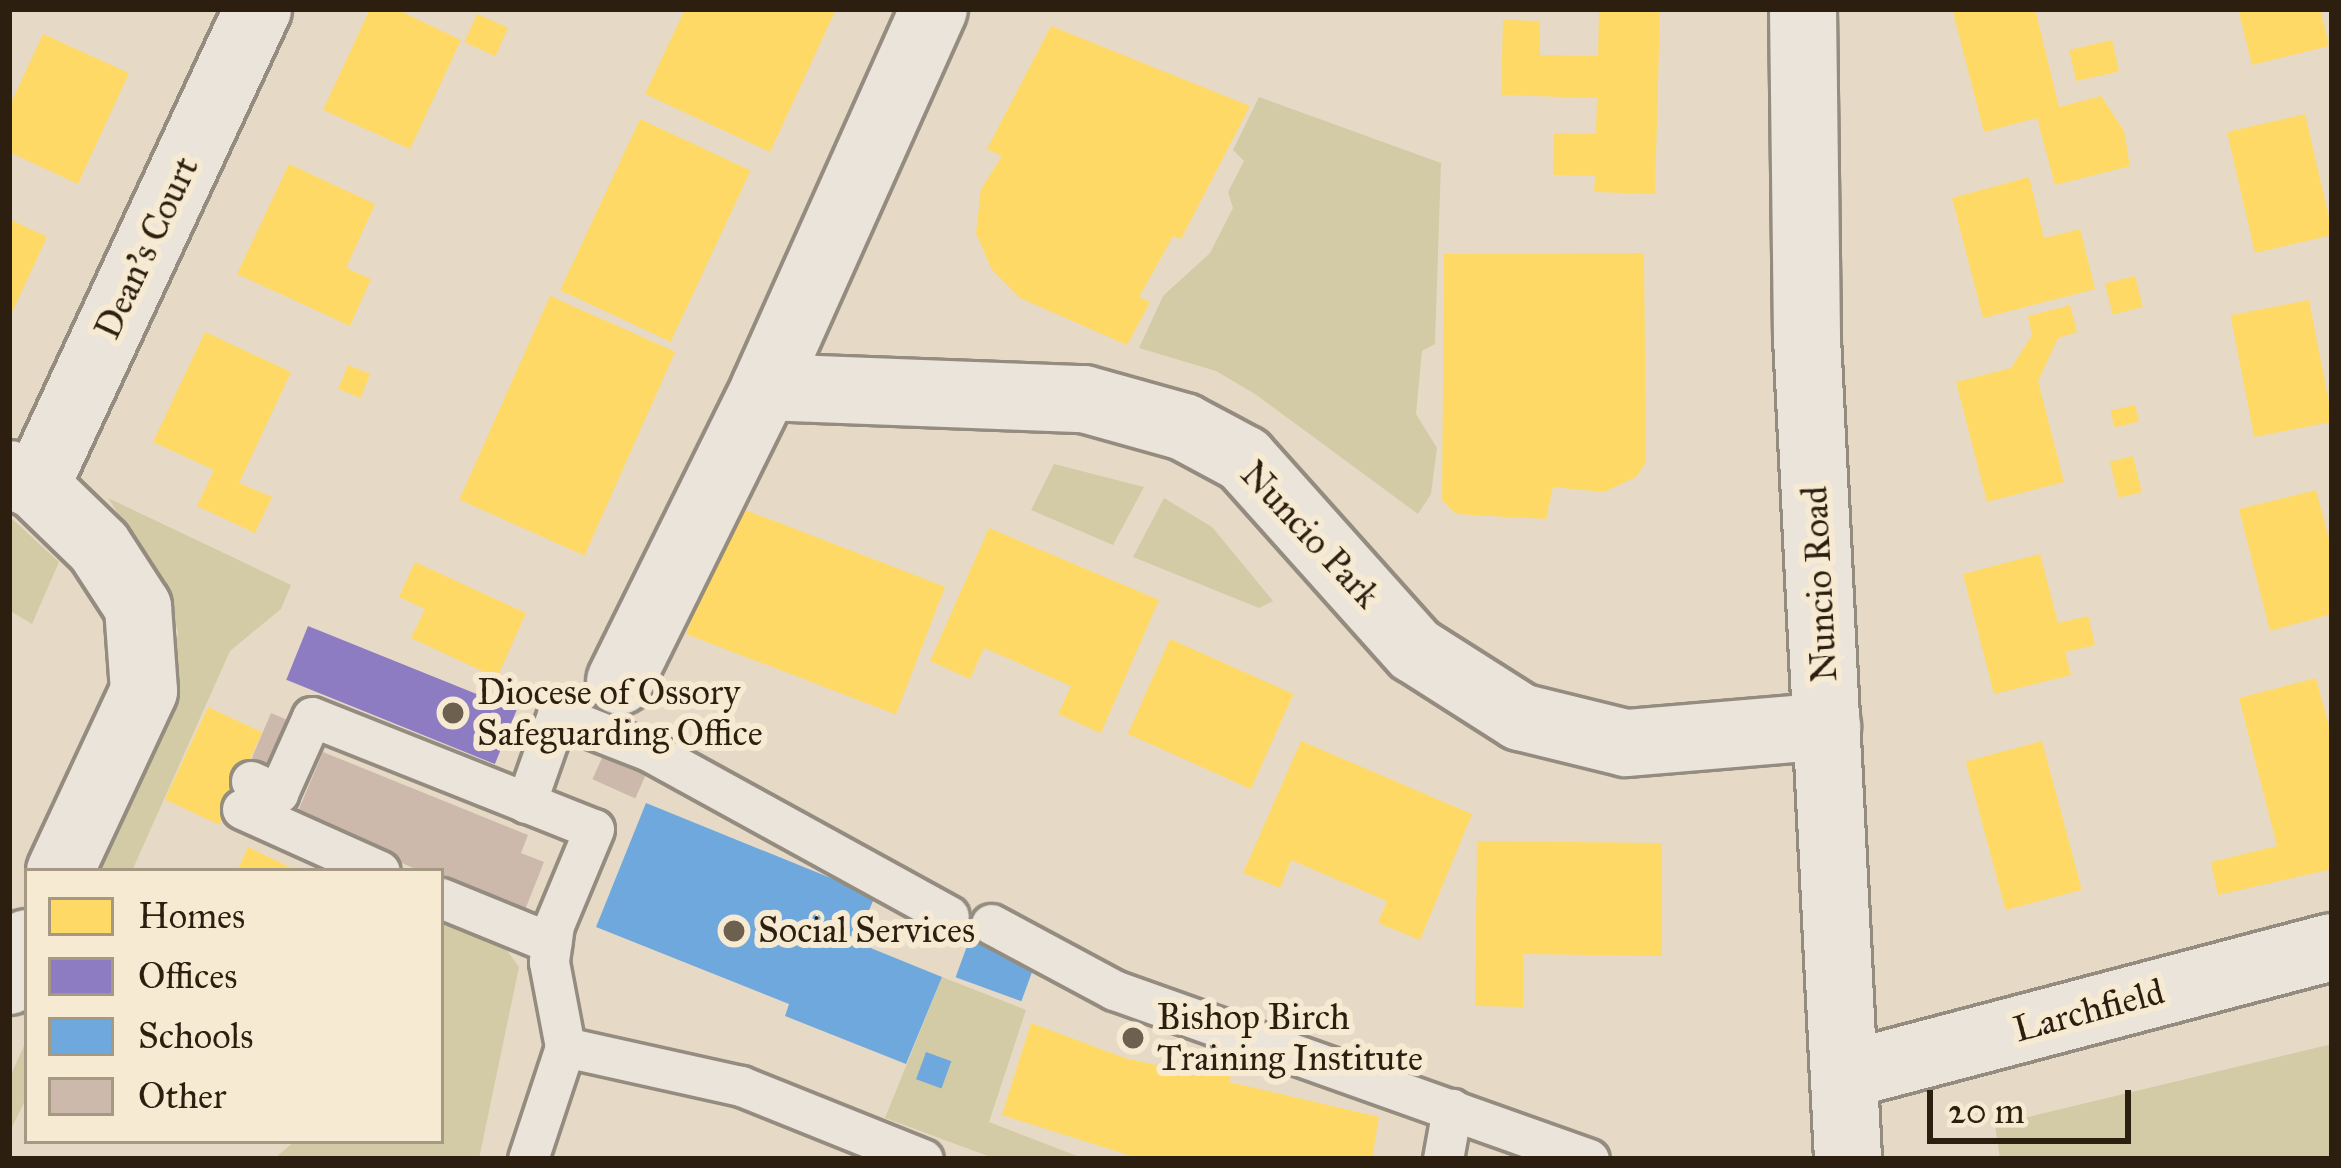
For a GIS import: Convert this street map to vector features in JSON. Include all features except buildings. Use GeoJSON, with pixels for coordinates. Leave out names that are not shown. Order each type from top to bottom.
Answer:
{"type":"FeatureCollection","features":[{"type":"Feature","properties":{"kind":"street","name":"Dean's Court"},"geometry":{"type":"LineString","coordinates":[[61,868],[144,691],[138,608],[99,547],[22,480],[258,9]]}},
{"type":"Feature","properties":{"kind":"street"},"geometry":{"type":"LineString","coordinates":[[620,681],[765,387],[934,9]]}},
{"type":"Feature","properties":{"kind":"street","name":"Nuncio Road"},"geometry":{"type":"LineString","coordinates":[[1803,9],[1807,338],[1848,1159]]}},
{"type":"Feature","properties":{"kind":"street","name":"Nuncio Park"},"geometry":{"type":"LineString","coordinates":[[765,387],[1084,399],[1184,427],[1244,459],[1415,650],[1520,717],[1626,743],[1827,726]]}},
{"type":"Feature","properties":{"kind":"street","name":"Larchfield"},"geometry":{"type":"LineString","coordinates":[[1846,1076],[2332,947]]}},
{"type":"Feature","properties":{"kind":"street"},"geometry":{"type":"LineString","coordinates":[[9,984],[24,950]]}},
{"type":"Feature","properties":{"kind":"lane"},"geometry":{"type":"LineString","coordinates":[[526,802],[557,715],[650,751],[949,916]]}},
{"type":"Feature","properties":{"kind":"lane"},"geometry":{"type":"LineString","coordinates":[[375,868],[246,795],[278,794],[312,717],[594,829],[551,943],[565,1047],[528,1159]]}},
{"type":"Feature","properties":{"kind":"lane"},"geometry":{"type":"LineString","coordinates":[[444,899],[551,943]]}},
{"type":"Feature","properties":{"kind":"lane"},"geometry":{"type":"LineString","coordinates":[[991,924],[1114,990],[1589,1159]]}},
{"type":"Feature","properties":{"kind":"lane"},"geometry":{"type":"LineString","coordinates":[[565,1047],[741,1086],[923,1159]]}},
{"type":"Feature","properties":{"kind":"lane"},"geometry":{"type":"LineString","coordinates":[[1443,1159],[1451,1108]]}},
{"type":"Feature","properties":{"kind":"shaded area"},"geometry":{"type":"Polygon","coordinates":[[[1259,97],[1441,163],[1435,344],[1422,351],[1416,414],[1437,448],[1431,494],[1418,514],[1255,394],[1216,371],[1139,348],[1163,296],[1210,253],[1233,208],[1228,192],[1244,161],[1233,150],[1259,97]]]}},
{"type":"Feature","properties":{"kind":"shaded area"},"geometry":{"type":"Polygon","coordinates":[[[1054,464],[1144,487],[1113,545],[1031,510],[1054,464]]]}},
{"type":"Feature","properties":{"kind":"shaded area"},"geometry":{"type":"Polygon","coordinates":[[[108,498],[291,585],[281,609],[230,651],[133,868],[92,868],[168,686],[178,633],[168,590],[108,498]]]}},
{"type":"Feature","properties":{"kind":"shaded area"},"geometry":{"type":"Polygon","coordinates":[[[1164,498],[1212,527],[1273,601],[1259,608],[1133,557],[1164,498]]]}},
{"type":"Feature","properties":{"kind":"shaded area"},"geometry":{"type":"Polygon","coordinates":[[[9,516],[59,562],[32,624],[9,610],[9,516]]]}},
{"type":"Feature","properties":{"kind":"shaded area"},"geometry":{"type":"Polygon","coordinates":[[[444,923],[506,949],[519,967],[479,1159],[275,1158],[291,1144],[444,1144],[444,923]]]}},
{"type":"Feature","properties":{"kind":"shaded area"},"geometry":{"type":"Polygon","coordinates":[[[942,977],[1026,1010],[989,1122],[1085,1159],[996,1159],[885,1118],[942,977]]]}},
{"type":"Feature","properties":{"kind":"shaded area"},"geometry":{"type":"Polygon","coordinates":[[[2332,1044],[2332,1159],[2000,1159],[1995,1125],[2332,1044]]]}},
{"type":"Feature","properties":{"kind":"shaded area"},"geometry":{"type":"Polygon","coordinates":[[[24,1046],[24,1103],[12,1127],[9,1079],[24,1046]]]}},
{"type":"Feature","properties":{"kind":"place","name":"Diocese of Ossory Safeguarding Office"},"geometry":{"type":"Point","coordinates":[453,713]}},
{"type":"Feature","properties":{"kind":"place","name":"Social Services"},"geometry":{"type":"Point","coordinates":[734,931]}},
{"type":"Feature","properties":{"kind":"place","name":"Bishop Birch Training Institute"},"geometry":{"type":"Point","coordinates":[1133,1038]}}]}
